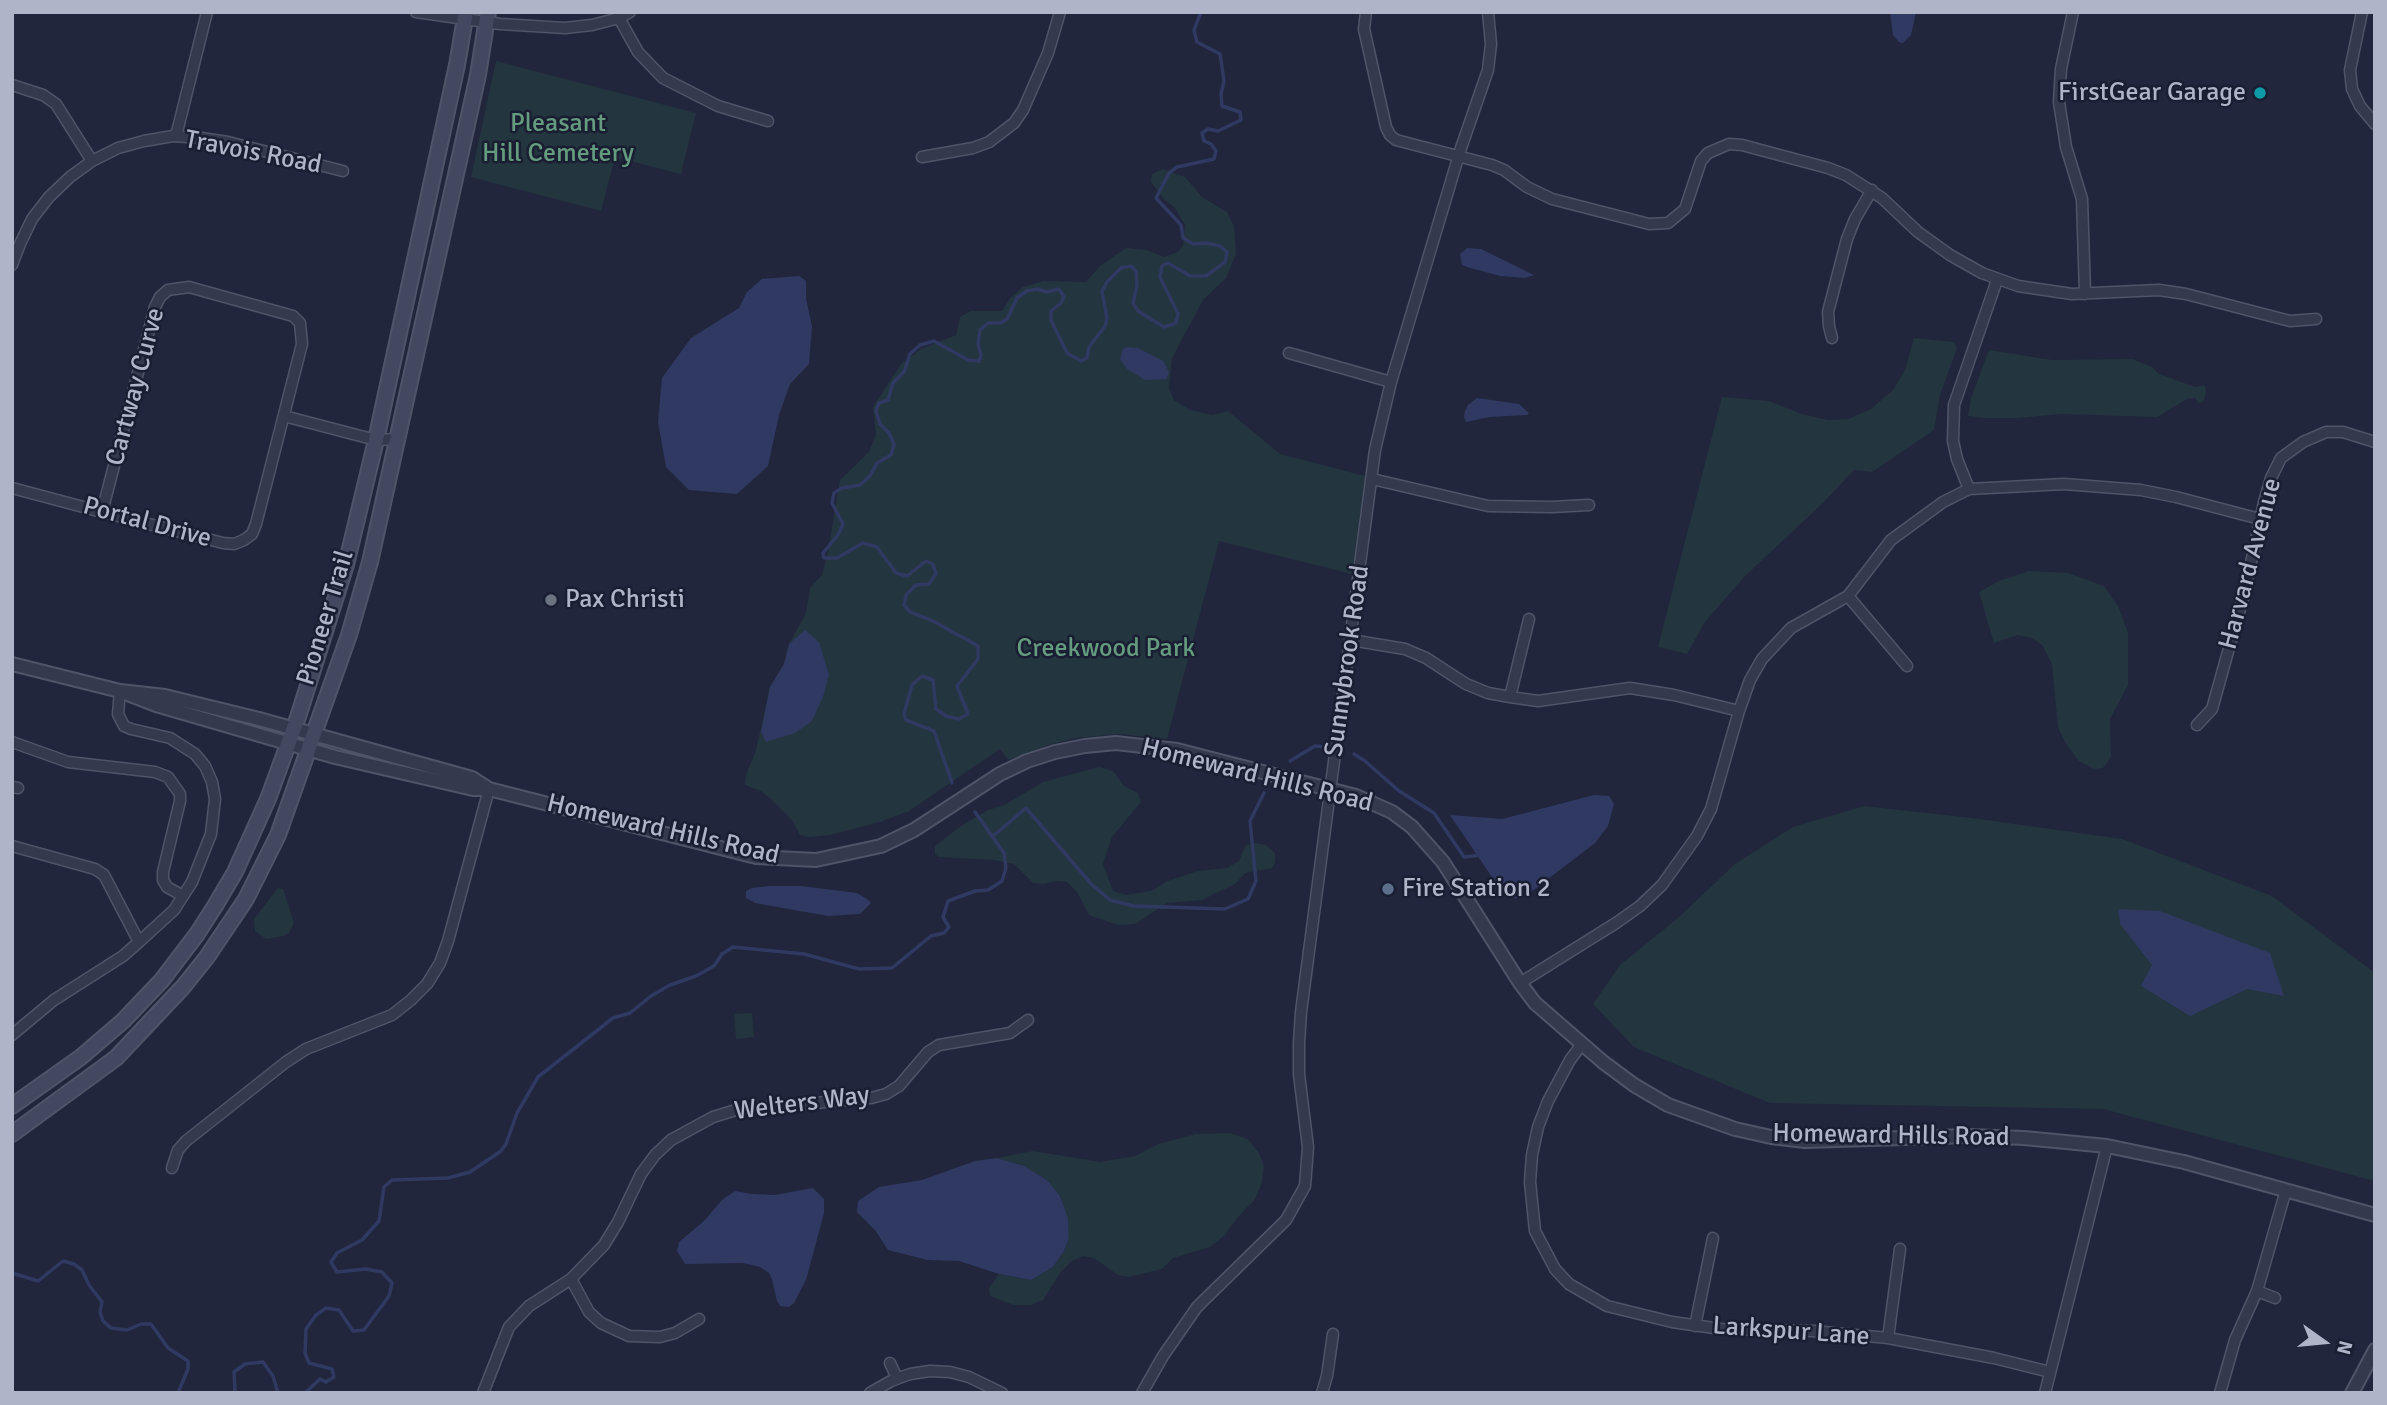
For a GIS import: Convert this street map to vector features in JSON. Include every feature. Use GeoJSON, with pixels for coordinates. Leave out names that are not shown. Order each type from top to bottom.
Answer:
{"type":"FeatureCollection","features":[{"type":"Feature","properties":{"kind":"main road","name":"Pioneer Trail"},"geometry":{"type":"LineString","coordinates":[[12,1107],[81,1058],[123,1021],[162,980],[197,934],[235,872],[255,832],[289,744],[342,578],[376,440],[466,16]]}},
{"type":"Feature","properties":{"kind":"main road","name":"Pioneer Trail"},"geometry":{"type":"LineString","coordinates":[[12,1134],[116,1058],[159,1014],[207,957],[246,899],[278,835],[353,623],[370,562],[473,100],[488,17]]}},
{"type":"Feature","properties":{"kind":"street"},"geometry":{"type":"LineString","coordinates":[[176,136],[207,12]]}},
{"type":"Feature","properties":{"kind":"street"},"geometry":{"type":"LineString","coordinates":[[416,12],[488,17],[540,28],[565,28],[619,18],[630,12]]}},
{"type":"Feature","properties":{"kind":"street"},"geometry":{"type":"LineString","coordinates":[[922,158],[973,148],[989,142],[1014,123],[1023,110],[1048,53],[1060,12]]}},
{"type":"Feature","properties":{"kind":"street"},"geometry":{"type":"LineString","coordinates":[[1366,12],[1364,29],[1390,135],[1504,170],[1527,187],[1552,199],[1649,224],[1671,221],[1685,209],[1701,161],[1717,147],[1729,144],[1828,168],[1846,175],[1872,190],[1896,209],[1934,245],[1966,266],[1997,279],[2036,290],[2085,294],[2159,290],[2186,294],[2290,321],[2316,319]]}},
{"type":"Feature","properties":{"kind":"street","name":"Sunnybrook Road"},"geometry":{"type":"LineString","coordinates":[[1142,1393],[1163,1356],[1198,1307],[1286,1220],[1304,1186],[1308,1147],[1299,1074],[1299,1043],[1380,426],[1459,155],[1488,70],[1491,44],[1488,12]]}},
{"type":"Feature","properties":{"kind":"street"},"geometry":{"type":"LineString","coordinates":[[2073,12],[2061,69],[2059,102],[2066,147],[2082,199],[2085,294]]}},
{"type":"Feature","properties":{"kind":"street"},"geometry":{"type":"LineString","coordinates":[[2361,12],[2350,70],[2360,106],[2375,124]]}},
{"type":"Feature","properties":{"kind":"street"},"geometry":{"type":"LineString","coordinates":[[619,18],[638,52],[663,78],[718,106],[768,121]]}},
{"type":"Feature","properties":{"kind":"street"},"geometry":{"type":"LineString","coordinates":[[12,85],[44,95],[56,104],[92,161]]}},
{"type":"Feature","properties":{"kind":"street","name":"Travois Road"},"geometry":{"type":"LineString","coordinates":[[12,265],[33,219],[49,197],[69,177],[118,148],[176,136],[228,142],[343,171]]}},
{"type":"Feature","properties":{"kind":"street"},"geometry":{"type":"LineString","coordinates":[[1832,338],[1828,312],[1847,239],[1872,190]]}},
{"type":"Feature","properties":{"kind":"street"},"geometry":{"type":"LineString","coordinates":[[1671,221],[1677,232]]}},
{"type":"Feature","properties":{"kind":"street"},"geometry":{"type":"LineString","coordinates":[[1969,489],[1953,441],[1954,405],[1997,279]]}},
{"type":"Feature","properties":{"kind":"street","name":"Cartway Curve"},"geometry":{"type":"LineString","coordinates":[[102,512],[155,307],[160,297],[168,290],[188,287],[293,316],[300,324],[302,344],[284,416]]}},
{"type":"Feature","properties":{"kind":"street"},"geometry":{"type":"LineString","coordinates":[[1289,353],[1391,382]]}},
{"type":"Feature","properties":{"kind":"street"},"geometry":{"type":"LineString","coordinates":[[284,416],[376,440],[398,439]]}},
{"type":"Feature","properties":{"kind":"street","name":"Portal Drive"},"geometry":{"type":"LineString","coordinates":[[12,488],[234,544],[252,534],[257,524],[284,416]]}},
{"type":"Feature","properties":{"kind":"street","name":"Harvard Avenue"},"geometry":{"type":"LineString","coordinates":[[2197,724],[2212,709],[2245,591],[2271,478],[2281,458],[2304,442],[2326,432],[2343,432],[2375,442]]}},
{"type":"Feature","properties":{"kind":"street"},"geometry":{"type":"LineString","coordinates":[[1372,479],[1488,506],[1589,505]]}},
{"type":"Feature","properties":{"kind":"street"},"geometry":{"type":"LineString","coordinates":[[1520,983],[1640,905],[1662,885],[1681,862],[1711,809],[1739,711],[1750,680],[1762,659],[1774,643],[1791,628],[1848,596],[1891,540],[1943,502],[1969,489],[2064,484],[2141,490],[2260,519]]}},
{"type":"Feature","properties":{"kind":"street"},"geometry":{"type":"LineString","coordinates":[[1848,596],[1907,666]]}},
{"type":"Feature","properties":{"kind":"street"},"geometry":{"type":"LineString","coordinates":[[1510,697],[1529,619]]}},
{"type":"Feature","properties":{"kind":"street"},"geometry":{"type":"LineString","coordinates":[[1351,640],[1405,649],[1426,658],[1466,684],[1488,693],[1538,701],[1630,688],[1674,695],[1739,711]]}},
{"type":"Feature","properties":{"kind":"street","name":"Homeward Hills Road"},"geometry":{"type":"LineString","coordinates":[[12,664],[120,691],[156,705],[310,750],[446,784],[489,789],[732,852],[796,860],[838,857],[881,846],[915,830],[999,774],[1027,761],[1084,746],[1116,743],[1177,750],[1364,799],[1392,812],[1429,843],[1520,983],[1549,1017],[1634,1085],[1668,1105],[1735,1129],[1805,1141],[1969,1136],[2107,1146],[2184,1162],[2375,1215]]}},
{"type":"Feature","properties":{"kind":"street"},"geometry":{"type":"LineString","coordinates":[[12,1035],[54,1000],[123,956],[159,926],[183,896],[199,867],[211,834],[215,815],[212,782],[205,766],[184,745],[170,738],[124,726],[118,714],[120,691]]}},
{"type":"Feature","properties":{"kind":"street","name":"Homeward Hills Road"},"geometry":{"type":"LineString","coordinates":[[120,691],[165,696],[294,729],[472,778],[489,789]]}},
{"type":"Feature","properties":{"kind":"street"},"geometry":{"type":"LineString","coordinates":[[12,742],[68,762],[155,772],[168,777],[180,794],[180,801],[163,880],[167,887],[183,896]]}},
{"type":"Feature","properties":{"kind":"street"},"geometry":{"type":"LineString","coordinates":[[172,1168],[178,1150],[186,1141],[286,1062],[306,1049],[392,1015],[427,984],[440,963],[448,941],[489,789]]}},
{"type":"Feature","properties":{"kind":"street"},"geometry":{"type":"LineString","coordinates":[[12,846],[95,869],[104,875],[139,942]]}},
{"type":"Feature","properties":{"kind":"street","name":"Welters Way"},"geometry":{"type":"LineString","coordinates":[[483,1393],[503,1340],[518,1316],[571,1279],[604,1245],[641,1174],[654,1155],[671,1140],[691,1127],[736,1110],[871,1098],[886,1094],[899,1086],[928,1052],[939,1045],[1010,1033],[1028,1020]]}},
{"type":"Feature","properties":{"kind":"street","name":"Larkspur Lane"},"geometry":{"type":"LineString","coordinates":[[1582,1044],[1560,1076],[1538,1127],[1530,1182],[1535,1231],[1555,1269],[1569,1284],[1607,1306],[1672,1322],[1695,1326],[1888,1338],[2050,1372]]}},
{"type":"Feature","properties":{"kind":"street"},"geometry":{"type":"LineString","coordinates":[[2045,1393],[2107,1146]]}},
{"type":"Feature","properties":{"kind":"street"},"geometry":{"type":"LineString","coordinates":[[2220,1393],[2235,1340],[2257,1291],[2286,1190]]}},
{"type":"Feature","properties":{"kind":"street","name":"Larkspur Lane"},"geometry":{"type":"LineString","coordinates":[[1695,1326],[1713,1238]]}},
{"type":"Feature","properties":{"kind":"street","name":"Larkspur Lane"},"geometry":{"type":"LineString","coordinates":[[1888,1338],[1899,1249]]}},
{"type":"Feature","properties":{"kind":"street"},"geometry":{"type":"LineString","coordinates":[[571,1279],[589,1312],[601,1323],[629,1336],[660,1337],[675,1333],[699,1319]]}},
{"type":"Feature","properties":{"kind":"street"},"geometry":{"type":"LineString","coordinates":[[2257,1291],[2275,1298]]}},
{"type":"Feature","properties":{"kind":"street"},"geometry":{"type":"LineString","coordinates":[[1322,1393],[1333,1334]]}},
{"type":"Feature","properties":{"kind":"street"},"geometry":{"type":"LineString","coordinates":[[2352,1393],[2375,1350]]}},
{"type":"Feature","properties":{"kind":"street"},"geometry":{"type":"LineString","coordinates":[[890,1363],[897,1378]]}},
{"type":"Feature","properties":{"kind":"street"},"geometry":{"type":"LineString","coordinates":[[870,1393],[897,1378],[930,1371],[969,1377],[1003,1393]]}},
{"type":"Feature","properties":{"kind":"green space","name":"Pleasant Hill Cemetery"},"geometry":{"type":"Polygon","coordinates":[[[496,61],[696,113],[681,174],[615,157],[601,211],[471,177],[496,61]]]}},
{"type":"Feature","properties":{"kind":"green space","name":"Creekwood Park"},"geometry":{"type":"Polygon","coordinates":[[[1163,169],[1185,177],[1202,197],[1227,212],[1234,226],[1236,254],[1226,278],[1203,300],[1172,358],[1169,388],[1174,400],[1190,410],[1213,415],[1228,411],[1280,454],[1365,476],[1352,574],[1219,541],[1167,739],[1119,734],[1076,738],[1009,760],[1000,749],[909,811],[830,835],[800,835],[792,820],[772,800],[761,791],[745,785],[746,775],[756,750],[770,687],[784,664],[789,644],[806,613],[810,588],[822,575],[840,480],[869,452],[876,435],[873,407],[901,364],[921,349],[956,335],[960,317],[971,311],[1002,311],[1010,298],[1023,287],[1044,281],[1086,282],[1100,266],[1126,248],[1147,250],[1164,257],[1178,252],[1183,245],[1185,225],[1175,208],[1151,182],[1152,174],[1163,169]]]}},
{"type":"Feature","properties":{"kind":"green space"},"geometry":{"type":"Polygon","coordinates":[[[1914,338],[1954,342],[1957,348],[1940,395],[1934,430],[1872,472],[1854,470],[1744,577],[1705,622],[1687,654],[1658,647],[1722,397],[1769,401],[1802,414],[1828,420],[1848,419],[1871,409],[1893,390],[1905,370],[1914,338]]]}},
{"type":"Feature","properties":{"kind":"green space"},"geometry":{"type":"Polygon","coordinates":[[[1989,350],[2052,360],[2132,359],[2152,367],[2159,374],[2195,387],[2205,385],[2206,392],[2203,402],[2199,403],[2195,398],[2187,399],[2157,417],[2062,414],[2018,418],[1968,416],[1971,398],[1989,350]]]}},
{"type":"Feature","properties":{"kind":"green space"},"geometry":{"type":"Polygon","coordinates":[[[2029,571],[2068,573],[2104,586],[2118,606],[2128,632],[2128,685],[2110,719],[2111,757],[2103,768],[2094,769],[2079,761],[2065,742],[2058,727],[2052,664],[2042,645],[2032,638],[2017,635],[1994,643],[1979,592],[1999,581],[2029,571]]]}},
{"type":"Feature","properties":{"kind":"green space"},"geometry":{"type":"Polygon","coordinates":[[[1099,767],[1113,771],[1124,786],[1138,793],[1141,802],[1112,837],[1103,864],[1113,891],[1126,895],[1151,891],[1168,881],[1198,871],[1227,868],[1239,861],[1246,845],[1256,843],[1266,845],[1275,853],[1272,868],[1245,873],[1235,884],[1202,900],[1167,903],[1135,924],[1118,925],[1089,915],[1077,892],[1067,882],[1033,883],[1014,864],[994,860],[939,857],[935,854],[935,846],[988,810],[1004,805],[1043,782],[1099,767]]]}},
{"type":"Feature","properties":{"kind":"green space"},"geometry":{"type":"Polygon","coordinates":[[[1864,806],[2122,839],[2272,896],[2375,973],[2375,1181],[2103,1109],[1770,1103],[1634,1047],[1593,1004],[1620,965],[1679,917],[1735,864],[1793,827],[1864,806]]]}},
{"type":"Feature","properties":{"kind":"green space"},"geometry":{"type":"Polygon","coordinates":[[[278,888],[283,889],[294,923],[289,933],[266,939],[255,931],[254,919],[278,888]]]}},
{"type":"Feature","properties":{"kind":"green space"},"geometry":{"type":"Polygon","coordinates":[[[752,1013],[754,1037],[736,1039],[734,1014],[752,1013]]]}},
{"type":"Feature","properties":{"kind":"green space"},"geometry":{"type":"Polygon","coordinates":[[[1230,1133],[1248,1139],[1259,1153],[1264,1166],[1262,1182],[1255,1199],[1224,1236],[1210,1247],[1173,1258],[1162,1269],[1129,1277],[1118,1275],[1094,1258],[1083,1256],[1072,1261],[1060,1273],[1043,1300],[1031,1305],[1014,1305],[990,1296],[989,1288],[999,1274],[1031,1280],[1053,1267],[1069,1238],[1068,1218],[1060,1196],[1047,1180],[1024,1166],[997,1158],[1033,1151],[1100,1162],[1135,1156],[1158,1144],[1196,1134],[1230,1133]]]}},
{"type":"Feature","properties":{"kind":"water"},"geometry":{"type":"Polygon","coordinates":[[[1890,12],[1916,12],[1911,35],[1903,43],[1893,35],[1890,12]]]}},
{"type":"Feature","properties":{"kind":"water"},"geometry":{"type":"Polygon","coordinates":[[[1467,248],[1481,249],[1534,275],[1525,278],[1500,276],[1462,265],[1460,254],[1467,248]]]}},
{"type":"Feature","properties":{"kind":"water"},"geometry":{"type":"Polygon","coordinates":[[[799,276],[806,281],[806,299],[812,326],[809,364],[790,384],[779,415],[768,466],[737,494],[689,490],[666,467],[658,422],[662,378],[691,338],[739,308],[747,292],[762,279],[799,276]]]}},
{"type":"Feature","properties":{"kind":"water"},"geometry":{"type":"Polygon","coordinates":[[[1126,347],[1138,348],[1163,361],[1169,372],[1167,379],[1145,380],[1127,369],[1120,359],[1126,347]]]}},
{"type":"Feature","properties":{"kind":"water"},"geometry":{"type":"Polygon","coordinates":[[[1477,398],[1519,404],[1529,413],[1466,422],[1465,411],[1477,398]]]}},
{"type":"Feature","properties":{"kind":"water"},"geometry":{"type":"Polygon","coordinates":[[[805,630],[819,642],[829,675],[823,697],[812,721],[795,733],[766,742],[761,732],[770,687],[784,664],[789,644],[805,630]]]}},
{"type":"Feature","properties":{"kind":"water"},"geometry":{"type":"Polygon","coordinates":[[[1594,795],[1609,796],[1614,804],[1608,826],[1595,843],[1531,892],[1519,898],[1506,898],[1450,815],[1502,819],[1594,795]]]}},
{"type":"Feature","properties":{"kind":"water"},"geometry":{"type":"Polygon","coordinates":[[[769,886],[801,886],[857,893],[871,903],[860,914],[828,916],[755,903],[746,898],[746,891],[769,886]]]}},
{"type":"Feature","properties":{"kind":"water"},"geometry":{"type":"Polygon","coordinates":[[[2118,909],[2160,911],[2270,953],[2284,996],[2247,989],[2190,1016],[2141,986],[2152,965],[2120,924],[2118,909]]]}},
{"type":"Feature","properties":{"kind":"water"},"geometry":{"type":"Polygon","coordinates":[[[997,1158],[1024,1166],[1047,1180],[1060,1196],[1068,1218],[1069,1238],[1064,1251],[1053,1267],[1031,1280],[999,1274],[959,1261],[928,1260],[888,1250],[875,1230],[857,1212],[858,1201],[879,1187],[922,1180],[975,1161],[997,1158]]]}},
{"type":"Feature","properties":{"kind":"water"},"geometry":{"type":"Polygon","coordinates":[[[813,1188],[824,1199],[824,1213],[806,1280],[789,1307],[780,1306],[769,1273],[760,1267],[743,1263],[685,1264],[677,1251],[679,1242],[735,1191],[775,1195],[813,1188]]]}},
{"type":"Feature","properties":{"kind":"waterway"},"geometry":{"type":"LineString","coordinates":[[952,783],[934,731],[906,720],[904,714],[912,685],[922,676],[933,680],[936,709],[946,716],[959,719],[968,714],[957,686],[978,659],[978,646],[933,621],[910,612],[904,605],[906,595],[916,585],[929,584],[936,574],[933,564],[926,561],[907,576],[896,573],[877,547],[863,543],[837,558],[824,558],[823,553],[838,535],[843,524],[832,503],[834,493],[842,488],[860,485],[870,476],[877,463],[891,455],[894,444],[889,433],[880,424],[876,411],[879,403],[888,400],[893,383],[904,372],[910,354],[920,345],[934,341],[968,360],[979,361],[980,330],[988,323],[1001,323],[1007,319],[1017,298],[1027,291],[1037,289],[1047,292],[1059,289],[1064,297],[1051,311],[1051,320],[1067,353],[1081,361],[1087,358],[1089,347],[1105,326],[1107,318],[1102,291],[1121,268],[1131,266],[1136,271],[1137,285],[1133,303],[1138,311],[1164,327],[1176,323],[1178,314],[1160,277],[1162,266],[1168,263],[1190,276],[1206,276],[1225,262],[1227,252],[1220,246],[1193,244],[1183,238],[1181,225],[1156,198],[1169,173],[1177,167],[1214,159],[1216,151],[1211,144],[1204,141],[1202,133],[1208,129],[1218,131],[1241,120],[1240,112],[1222,106],[1224,81],[1220,54],[1197,42],[1194,30],[1201,12]]}},
{"type":"Feature","properties":{"kind":"waterway"},"geometry":{"type":"LineString","coordinates":[[1290,761],[1315,746],[1327,747]]}},
{"type":"Feature","properties":{"kind":"waterway"},"geometry":{"type":"LineString","coordinates":[[1354,754],[1399,791],[1434,813],[1464,857],[1481,855]]}},
{"type":"Feature","properties":{"kind":"waterway"},"geometry":{"type":"LineString","coordinates":[[993,836],[1026,808],[1092,885],[1110,900],[1133,906],[1225,909],[1248,899],[1256,881],[1250,821],[1264,793]]}},
{"type":"Feature","properties":{"kind":"waterway"},"geometry":{"type":"LineString","coordinates":[[305,1393],[320,1379],[326,1382],[334,1377],[332,1369],[309,1363],[305,1353],[306,1329],[316,1315],[326,1308],[339,1310],[353,1331],[364,1330],[389,1296],[392,1283],[382,1272],[366,1269],[337,1272],[331,1262],[337,1253],[362,1240],[379,1221],[384,1187],[392,1180],[448,1178],[470,1172],[501,1151],[517,1113],[538,1077],[613,1018],[630,1013],[670,985],[714,966],[722,954],[733,947],[804,954],[859,969],[892,968],[931,936],[944,933],[949,927],[943,917],[948,901],[975,891],[988,890],[1002,881],[1006,868],[1004,853],[975,812]]}},
{"type":"Feature","properties":{"kind":"waterway"},"geometry":{"type":"LineString","coordinates":[[12,1273],[38,1281],[63,1261],[74,1264],[82,1270],[102,1302],[100,1312],[103,1321],[111,1328],[127,1330],[141,1324],[151,1324],[168,1348],[188,1361],[188,1369],[178,1393]]}},
{"type":"Feature","properties":{"kind":"waterway"},"geometry":{"type":"LineString","coordinates":[[235,1393],[234,1372],[245,1364],[263,1362],[273,1376],[278,1393]]}},
{"type":"Feature","properties":{"kind":"place","name":"FirstGear Garage"},"geometry":{"type":"Point","coordinates":[2260,93]}},
{"type":"Feature","properties":{"kind":"place","name":"Pax Christi"},"geometry":{"type":"Point","coordinates":[551,600]}},
{"type":"Feature","properties":{"kind":"place","name":"Fire Station 2"},"geometry":{"type":"Point","coordinates":[1388,889]}}]}
